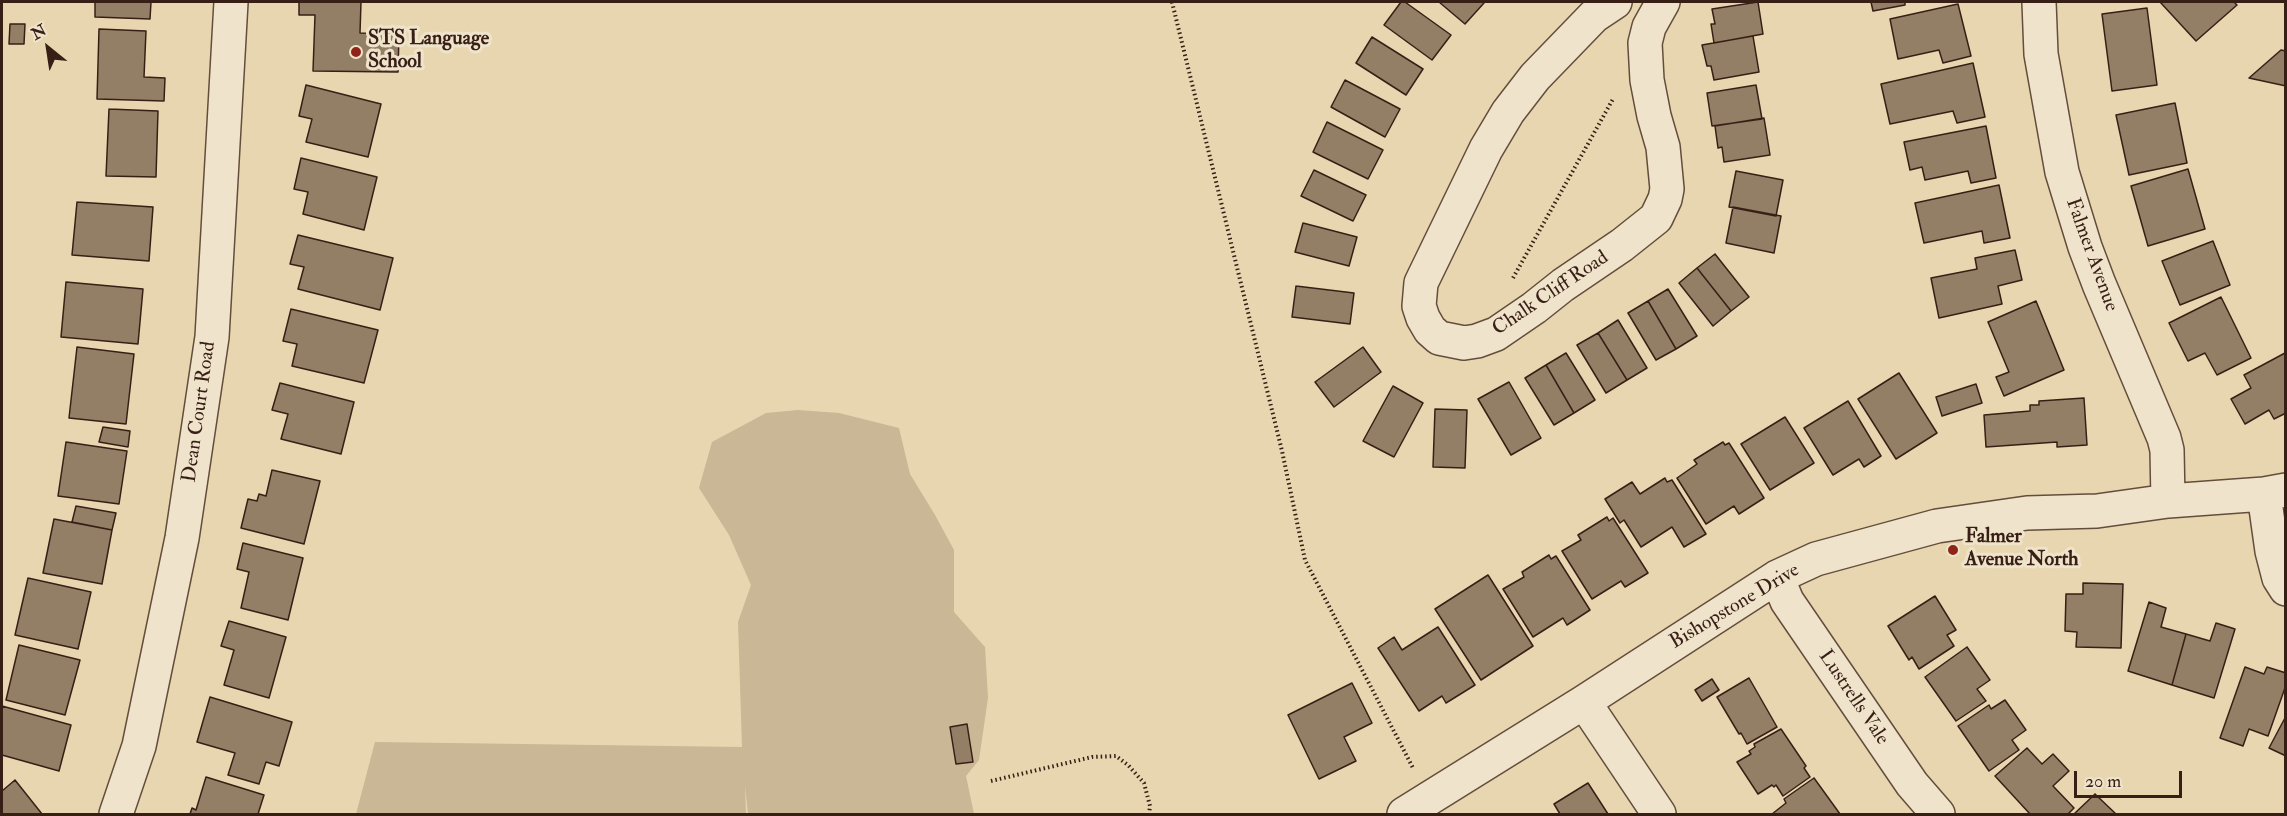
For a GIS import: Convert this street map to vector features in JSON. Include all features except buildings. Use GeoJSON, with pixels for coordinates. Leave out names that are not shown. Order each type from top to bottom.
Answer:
{"type":"FeatureCollection","features":[{"type":"Feature","properties":{"kind":"street","name":"Dean Court Road"},"geometry":{"type":"LineString","coordinates":[[116,814],[139,746],[179,550],[210,349],[231,2]]}},
{"type":"Feature","properties":{"kind":"street","name":"Chalk Cliff Road"},"geometry":{"type":"LineString","coordinates":[[1616,2],[1594,16],[1535,77],[1508,112],[1486,149],[1421,283],[1419,306],[1430,330],[1439,338],[1464,343],[1496,334],[1622,245],[1656,218],[1667,189],[1664,147],[1654,116],[1647,80],[1645,43],[1649,27],[1663,2]]}},
{"type":"Feature","properties":{"kind":"street","name":"Falmer Avenue"},"geometry":{"type":"LineString","coordinates":[[2039,2],[2041,54],[2062,172],[2095,275],[2164,438],[2167,450],[2168,501]]}},
{"type":"Feature","properties":{"kind":"street","name":"Bishopstone Drive"},"geometry":{"type":"LineString","coordinates":[[1424,809],[1777,577],[1816,558],[1937,526],[2027,513],[2097,511],[2168,501],[2275,492]]}},
{"type":"Feature","properties":{"kind":"street"},"geometry":{"type":"LineString","coordinates":[[2275,492],[2272,551],[2279,578],[2286,589]]}},
{"type":"Feature","properties":{"kind":"street","name":"Lustrells Vale"},"geometry":{"type":"LineString","coordinates":[[1777,577],[1787,601],[1912,784],[1938,814]]}},
{"type":"Feature","properties":{"kind":"street"},"geometry":{"type":"LineString","coordinates":[[1584,702],[1659,814]]}},
{"type":"Feature","properties":{"kind":"path"},"geometry":{"type":"LineString","coordinates":[[1173,2],[1282,452],[1305,560],[1424,809]]}},
{"type":"Feature","properties":{"kind":"path"},"geometry":{"type":"LineString","coordinates":[[1512,280],[1616,95]]}},
{"type":"Feature","properties":{"kind":"path"},"geometry":{"type":"LineString","coordinates":[[991,781],[1092,757],[1116,756],[1128,765],[1144,783],[1150,806],[1149,814]]}},
{"type":"Feature","properties":{"kind":"shaded area"},"geometry":{"type":"Polygon","coordinates":[[[798,410],[839,413],[899,428],[910,474],[954,550],[954,612],[985,647],[988,698],[979,760],[966,776],[974,814],[748,814],[745,785],[746,814],[356,814],[375,742],[742,747],[738,622],[751,585],[729,535],[699,488],[712,442],[766,413],[798,410]]]}},
{"type":"Feature","properties":{"kind":"place","name":"STS Language School"},"geometry":{"type":"Point","coordinates":[356,52]}},
{"type":"Feature","properties":{"kind":"place","name":"Falmer Avenue North"},"geometry":{"type":"Point","coordinates":[1953,550]}}]}
